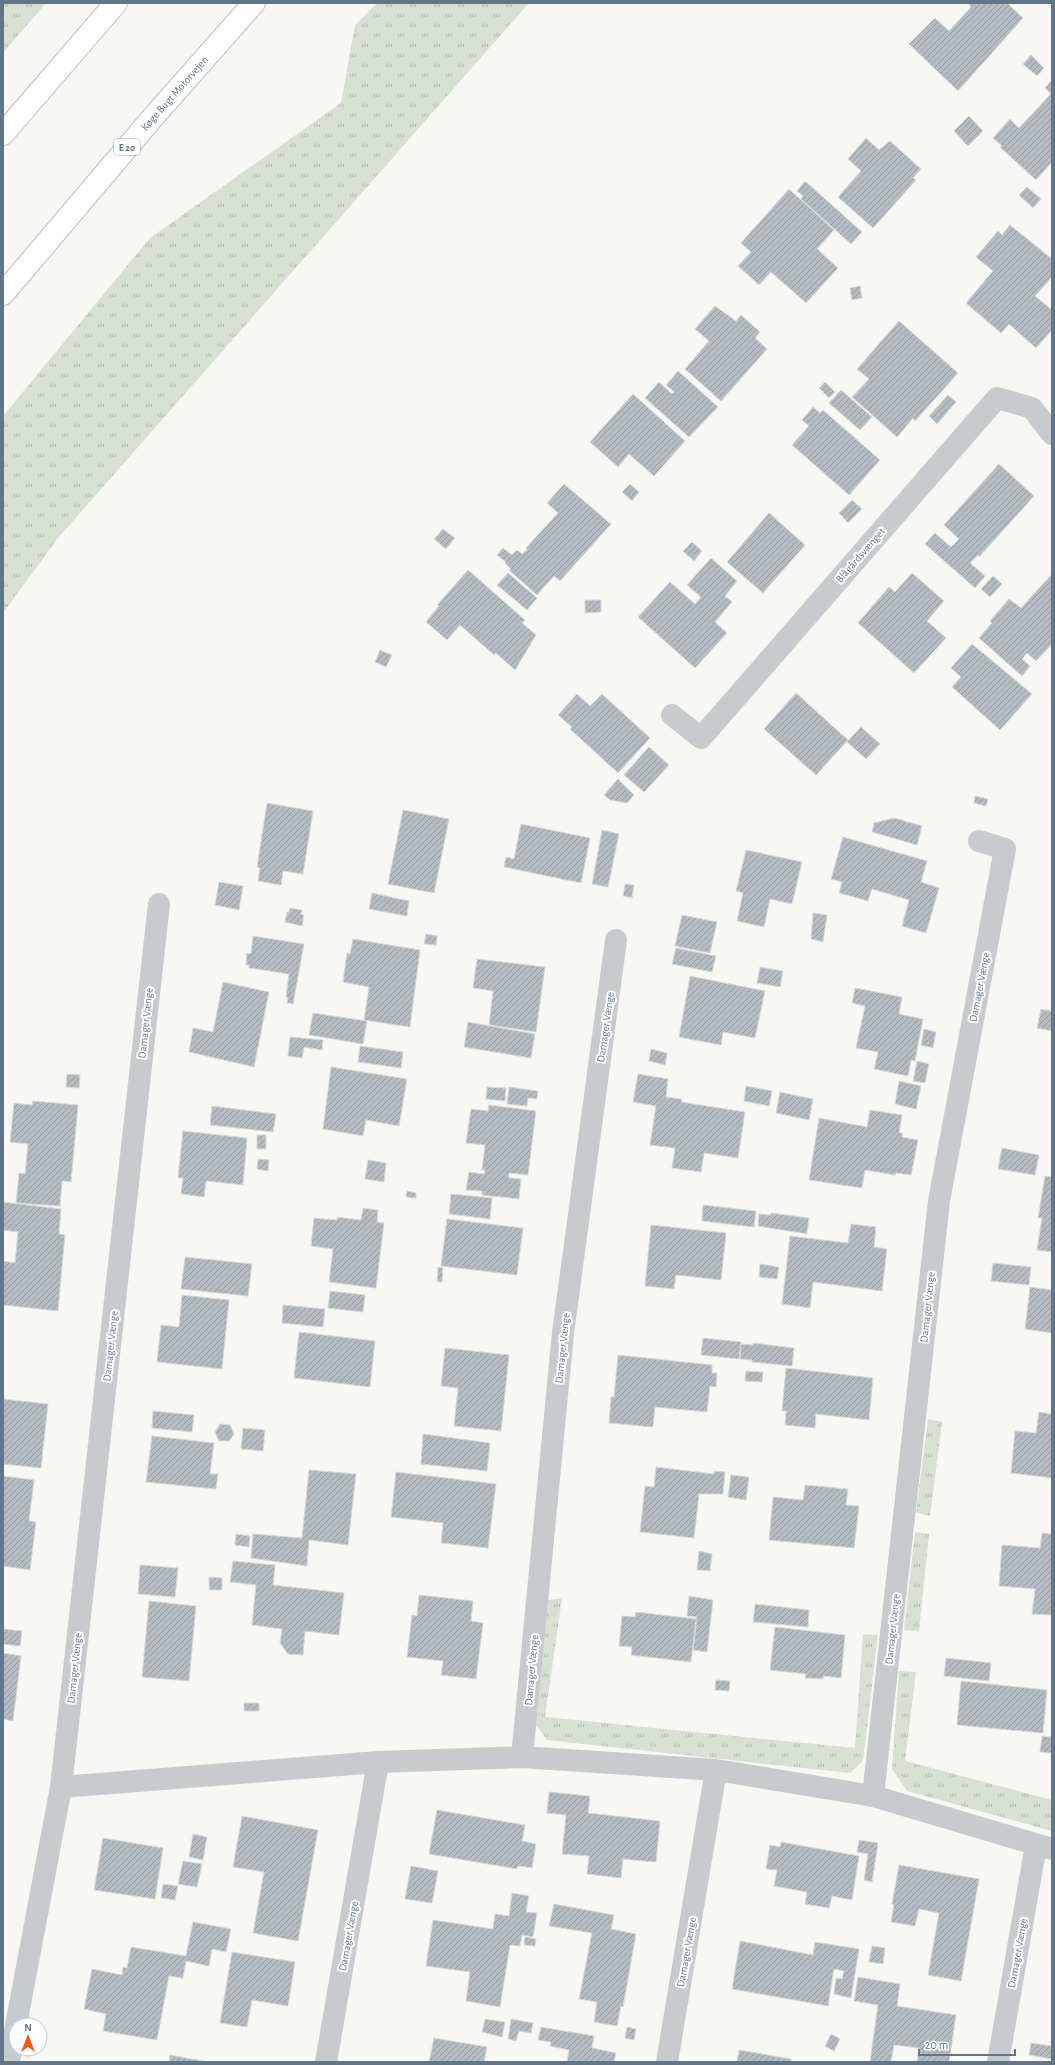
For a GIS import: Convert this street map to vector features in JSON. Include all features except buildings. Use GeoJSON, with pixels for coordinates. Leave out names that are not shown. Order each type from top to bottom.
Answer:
{"type":"FeatureCollection","features":[{"type":"Feature","properties":{"kind":"highway"},"geometry":{"type":"LineString","coordinates":[[3,134],[116,3]]}},
{"type":"Feature","properties":{"kind":"highway","name":"Køge Bugt Motorvejen"},"geometry":{"type":"LineString","coordinates":[[3,294],[149,122],[254,3]]}},
{"type":"Feature","properties":{"kind":"street","name":"Blågårdsvænget"},"geometry":{"type":"LineString","coordinates":[[672,715],[701,738],[997,398],[1032,408],[1052,434]]}},
{"type":"Feature","properties":{"kind":"street","name":"Damager Vænge"},"geometry":{"type":"LineString","coordinates":[[873,1796],[939,1201],[1005,848],[979,840]]}},
{"type":"Feature","properties":{"kind":"street","name":"Damager Vænge"},"geometry":{"type":"LineString","coordinates":[[18,2017],[61,1787],[159,904]]}},
{"type":"Feature","properties":{"kind":"street","name":"Damager Vænge"},"geometry":{"type":"LineString","coordinates":[[522,1757],[563,1333],[616,940]]}},
{"type":"Feature","properties":{"kind":"street","name":"Damager Vænge"},"geometry":{"type":"LineString","coordinates":[[61,1787],[378,1762],[522,1757],[716,1770],[873,1796],[1044,1847],[998,2062]]}},
{"type":"Feature","properties":{"kind":"street","name":"Damager Vænge"},"geometry":{"type":"LineString","coordinates":[[326,2062],[378,1762]]}},
{"type":"Feature","properties":{"kind":"street","name":"Damager Vænge"},"geometry":{"type":"LineString","coordinates":[[667,2062],[716,1770]]}},
{"type":"Feature","properties":{"kind":"green space"},"geometry":{"type":"Polygon","coordinates":[[[3,3],[46,3],[3,53],[3,3]]]}},
{"type":"Feature","properties":{"kind":"green space"},"geometry":{"type":"Polygon","coordinates":[[[377,3],[529,3],[58,538],[3,613],[3,416],[150,238],[341,103],[355,25],[377,3]]]}},
{"type":"Feature","properties":{"kind":"green space"},"geometry":{"type":"Polygon","coordinates":[[[928,1419],[942,1422],[930,1516],[916,1512],[928,1419]]]}},
{"type":"Feature","properties":{"kind":"green space"},"geometry":{"type":"Polygon","coordinates":[[[915,1532],[929,1534],[919,1631],[904,1630],[915,1532]]]}},
{"type":"Feature","properties":{"kind":"green space"},"geometry":{"type":"Polygon","coordinates":[[[562,1598],[545,1717],[855,1748],[863,1634],[878,1635],[863,1761],[850,1773],[547,1740],[536,1725],[548,1600],[562,1598]]]}},
{"type":"Feature","properties":{"kind":"green space"},"geometry":{"type":"Polygon","coordinates":[[[899,1671],[916,1672],[905,1761],[1052,1800],[1052,1831],[907,1791],[892,1769],[899,1671]]]}}]}
